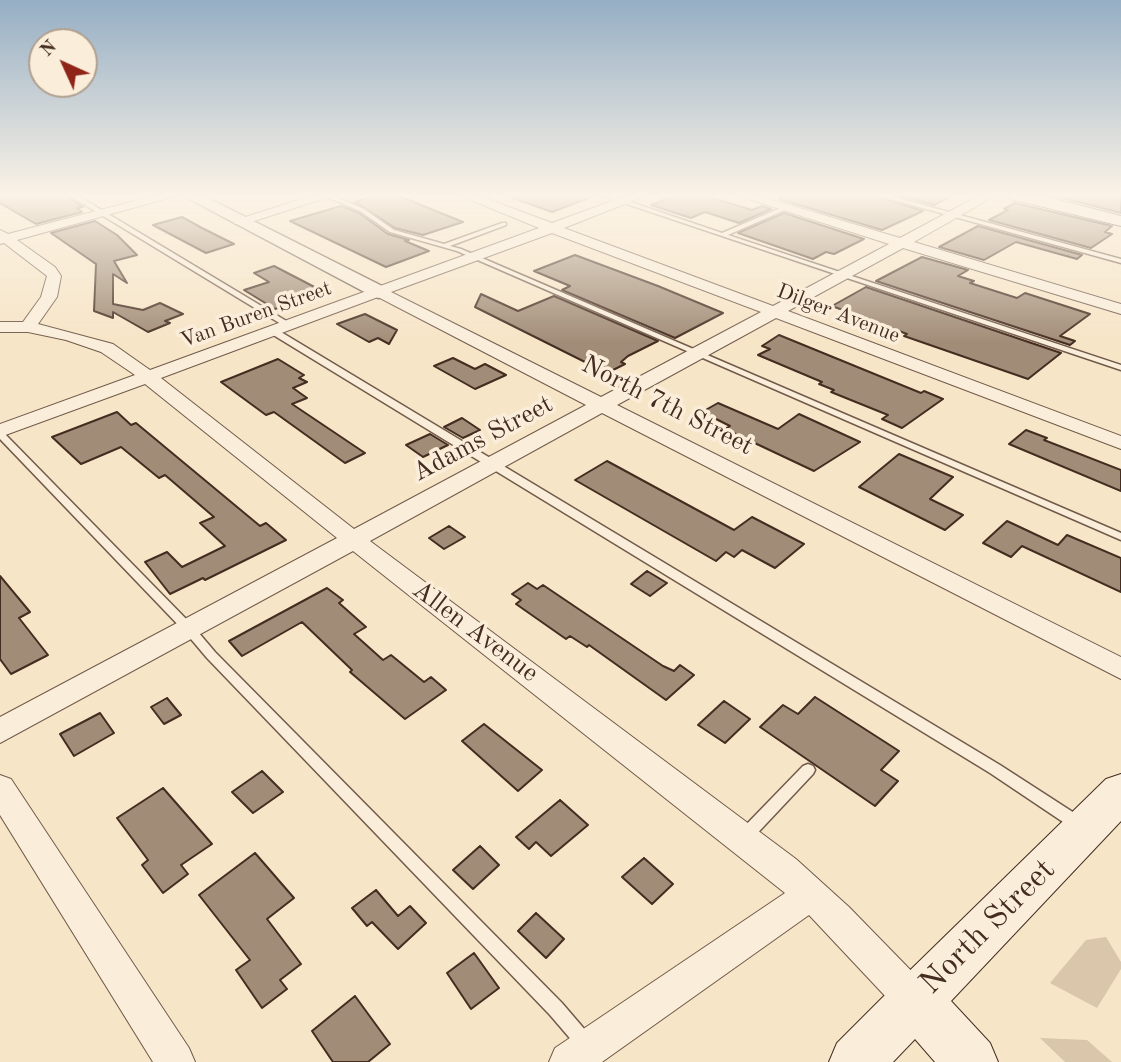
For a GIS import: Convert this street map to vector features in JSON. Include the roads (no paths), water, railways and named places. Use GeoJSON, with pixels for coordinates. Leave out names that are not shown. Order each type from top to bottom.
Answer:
{"type":"FeatureCollection","features":[{"type":"Feature","properties":{"kind":"main road","name":"North Street"},"geometry":{"type":"LineString","coordinates":[[856,1062],[1121,792]]}},
{"type":"Feature","properties":{"kind":"main road"},"geometry":{"type":"LineString","coordinates":[[915,1001],[971,1062]]}},
{"type":"Feature","properties":{"kind":"street"},"geometry":{"type":"LineString","coordinates":[[12,244],[50,270],[54,276],[49,297],[28,327]]}},
{"type":"Feature","properties":{"kind":"street","name":"North 7th Street"},"geometry":{"type":"LineString","coordinates":[[284,244],[1121,669]]}},
{"type":"Feature","properties":{"kind":"street","name":"Van Buren Street"},"geometry":{"type":"LineString","coordinates":[[0,432],[511,244]]}},
{"type":"Feature","properties":{"kind":"street","name":"Dilger Avenue"},"geometry":{"type":"LineString","coordinates":[[593,244],[1113,440]]}},
{"type":"Feature","properties":{"kind":"street","name":"Adams Street"},"geometry":{"type":"LineString","coordinates":[[0,731],[902,244]]}},
{"type":"Feature","properties":{"kind":"street"},"geometry":{"type":"LineString","coordinates":[[905,244],[1121,309]]}},
{"type":"Feature","properties":{"kind":"street","name":"Allen Avenue"},"geometry":{"type":"LineString","coordinates":[[0,327],[28,327],[88,340],[107,348],[147,377],[354,540],[743,838],[810,893],[915,1001]]}},
{"type":"Feature","properties":{"kind":"street"},"geometry":{"type":"LineString","coordinates":[[1113,440],[1121,421]]}},
{"type":"Feature","properties":{"kind":"street"},"geometry":{"type":"LineString","coordinates":[[0,788],[175,1062]]}},
{"type":"Feature","properties":{"kind":"street"},"geometry":{"type":"LineString","coordinates":[[579,1056],[810,893]]}},
{"type":"Feature","properties":{"kind":"lane"},"geometry":{"type":"LineString","coordinates":[[152,244],[289,324]]}},
{"type":"Feature","properties":{"kind":"lane"},"geometry":{"type":"LineString","coordinates":[[440,244],[1121,537]]}},
{"type":"Feature","properties":{"kind":"lane"},"geometry":{"type":"LineString","coordinates":[[446,245],[450,244]]}},
{"type":"Feature","properties":{"kind":"lane"},"geometry":{"type":"LineString","coordinates":[[747,244],[1121,368]]}},
{"type":"Feature","properties":{"kind":"lane"},"geometry":{"type":"LineString","coordinates":[[1057,244],[1121,261]]}},
{"type":"Feature","properties":{"kind":"lane"},"geometry":{"type":"LineString","coordinates":[[273,331],[995,769],[1085,828]]}},
{"type":"Feature","properties":{"kind":"lane"},"geometry":{"type":"LineString","coordinates":[[0,432],[189,629],[220,665],[556,1009],[579,1056]]}},
{"type":"Feature","properties":{"kind":"lane"},"geometry":{"type":"LineString","coordinates":[[743,838],[808,770]]}}]}
